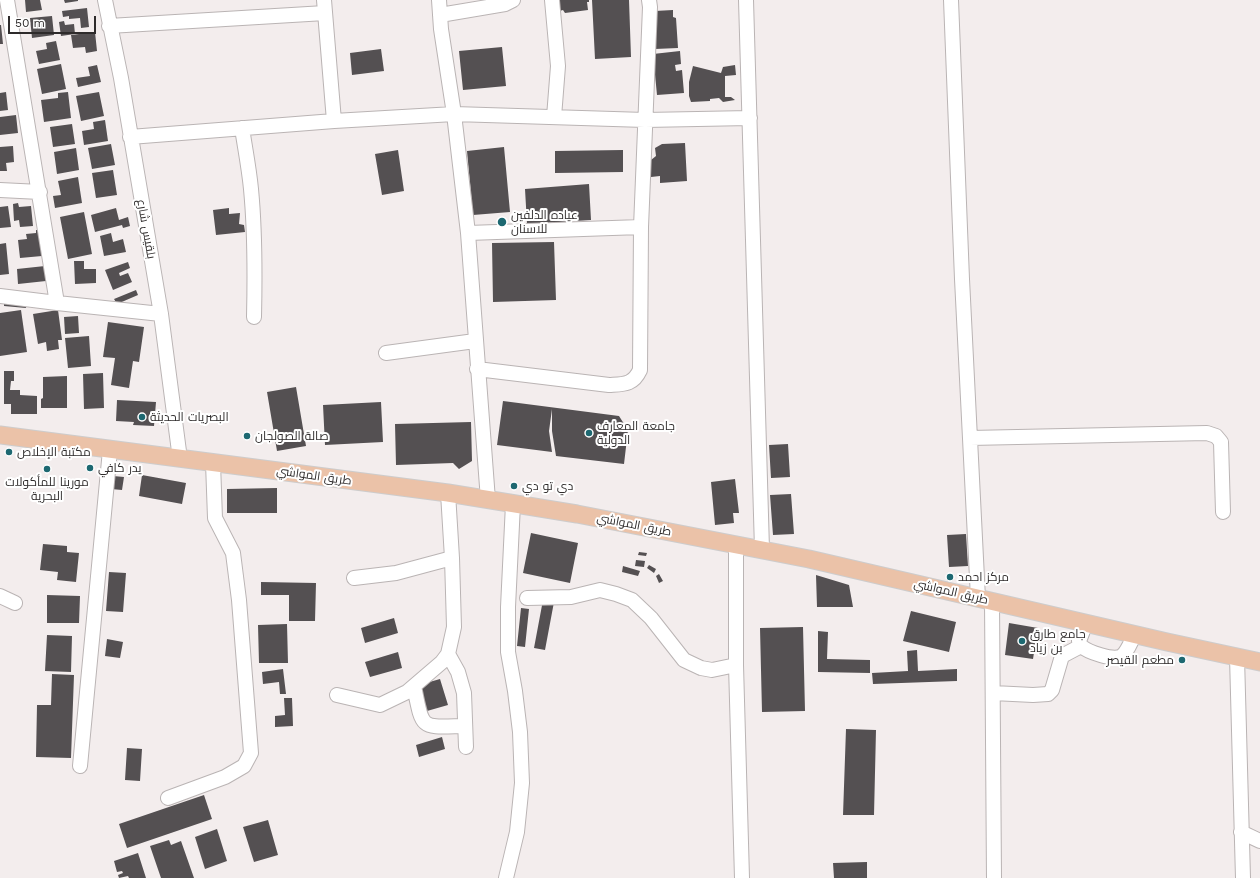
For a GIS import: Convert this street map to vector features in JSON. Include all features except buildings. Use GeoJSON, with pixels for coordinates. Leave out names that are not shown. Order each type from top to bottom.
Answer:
{"type":"FeatureCollection","features":[{"type":"Feature","properties":{"kind":"main road","name":"طريق المواشي"},"geometry":{"type":"LineString","coordinates":[[0,436],[448,494],[577,514],[762,549],[1260,662]]}},
{"type":"Feature","properties":{"kind":"street"},"geometry":{"type":"LineString","coordinates":[[7,0],[40,192],[57,303]]}},
{"type":"Feature","properties":{"kind":"street","name":"بلقيس شارع"},"geometry":{"type":"LineString","coordinates":[[105,0],[161,314],[180,459]]}},
{"type":"Feature","properties":{"kind":"street"},"geometry":{"type":"LineString","coordinates":[[438,0],[454,114],[468,233],[488,500]]}},
{"type":"Feature","properties":{"kind":"street"},"geometry":{"type":"LineString","coordinates":[[440,15],[505,4],[513,0]]}},
{"type":"Feature","properties":{"kind":"street"},"geometry":{"type":"LineString","coordinates":[[552,0],[558,66],[554,117]]}},
{"type":"Feature","properties":{"kind":"street"},"geometry":{"type":"LineString","coordinates":[[477,368],[609,385],[627,384],[636,378],[640,370],[641,227],[650,7],[649,0]]}},
{"type":"Feature","properties":{"kind":"street"},"geometry":{"type":"LineString","coordinates":[[746,0],[762,549]]}},
{"type":"Feature","properties":{"kind":"street"},"geometry":{"type":"LineString","coordinates":[[951,0],[970,438],[993,693],[994,878]]}},
{"type":"Feature","properties":{"kind":"street"},"geometry":{"type":"LineString","coordinates":[[109,26],[325,7],[334,121]]}},
{"type":"Feature","properties":{"kind":"street"},"geometry":{"type":"LineString","coordinates":[[130,137],[334,121],[454,114],[645,120],[750,118]]}},
{"type":"Feature","properties":{"kind":"street"},"geometry":{"type":"LineString","coordinates":[[242,128],[251,187],[253,212],[255,274],[254,317]]}},
{"type":"Feature","properties":{"kind":"street"},"geometry":{"type":"LineString","coordinates":[[0,190],[40,192]]}},
{"type":"Feature","properties":{"kind":"street"},"geometry":{"type":"LineString","coordinates":[[468,233],[641,227]]}},
{"type":"Feature","properties":{"kind":"street"},"geometry":{"type":"LineString","coordinates":[[0,296],[161,314]]}},
{"type":"Feature","properties":{"kind":"street"},"geometry":{"type":"LineString","coordinates":[[386,353],[475,341]]}},
{"type":"Feature","properties":{"kind":"street"},"geometry":{"type":"LineString","coordinates":[[970,438],[1199,433],[1212,434],[1221,442],[1223,512]]}},
{"type":"Feature","properties":{"kind":"street"},"geometry":{"type":"LineString","coordinates":[[80,766],[110,450]]}},
{"type":"Feature","properties":{"kind":"street"},"geometry":{"type":"LineString","coordinates":[[168,798],[225,777],[244,766],[251,753],[239,600],[233,553],[215,518],[213,463]]}},
{"type":"Feature","properties":{"kind":"street"},"geometry":{"type":"LineString","coordinates":[[337,695],[380,705],[407,692],[442,662],[448,654],[454,627],[448,494]]}},
{"type":"Feature","properties":{"kind":"street"},"geometry":{"type":"LineString","coordinates":[[506,878],[517,832],[522,783],[520,732],[508,652],[508,607],[513,504]]}},
{"type":"Feature","properties":{"kind":"street"},"geometry":{"type":"LineString","coordinates":[[736,544],[736,665],[742,878]]}},
{"type":"Feature","properties":{"kind":"street"},"geometry":{"type":"LineString","coordinates":[[354,578],[396,574],[452,558]]}},
{"type":"Feature","properties":{"kind":"street"},"geometry":{"type":"LineString","coordinates":[[527,598],[570,597],[600,590],[616,594],[632,600],[637,604],[651,618],[684,660],[701,668],[712,670],[736,665]]}},
{"type":"Feature","properties":{"kind":"street"},"geometry":{"type":"LineString","coordinates":[[0,596],[15,603]]}},
{"type":"Feature","properties":{"kind":"street"},"geometry":{"type":"LineString","coordinates":[[1080,646],[1080,641],[1086,623]]}},
{"type":"Feature","properties":{"kind":"street"},"geometry":{"type":"LineString","coordinates":[[1080,646],[1086,650],[1111,658],[1120,657],[1135,634]]}},
{"type":"Feature","properties":{"kind":"street"},"geometry":{"type":"LineString","coordinates":[[993,693],[1033,695],[1048,694],[1052,690],[1062,656],[1080,646]]}},
{"type":"Feature","properties":{"kind":"street"},"geometry":{"type":"LineString","coordinates":[[448,654],[458,672],[464,693],[466,747]]}},
{"type":"Feature","properties":{"kind":"street"},"geometry":{"type":"LineString","coordinates":[[1237,657],[1243,878]]}},
{"type":"Feature","properties":{"kind":"street"},"geometry":{"type":"LineString","coordinates":[[414,686],[423,722],[432,727],[465,726]]}},
{"type":"Feature","properties":{"kind":"street"},"geometry":{"type":"LineString","coordinates":[[1241,832],[1260,841]]}},
{"type":"Feature","properties":{"kind":"place","name":"عياده الدلفين للاسنان"},"geometry":{"type":"Point","coordinates":[502,222]}},
{"type":"Feature","properties":{"kind":"place","name":"البصريات الحديثة"},"geometry":{"type":"Point","coordinates":[142,417]}},
{"type":"Feature","properties":{"kind":"place","name":"جامعة المعارف الدولية"},"geometry":{"type":"Point","coordinates":[589,433]}},
{"type":"Feature","properties":{"kind":"place","name":"صالة الصولجان"},"geometry":{"type":"Point","coordinates":[247,436]}},
{"type":"Feature","properties":{"kind":"place","name":"مكتبة الإخلاص"},"geometry":{"type":"Point","coordinates":[9,452]}},
{"type":"Feature","properties":{"kind":"place","name":"يدر كافي"},"geometry":{"type":"Point","coordinates":[90,468]}},
{"type":"Feature","properties":{"kind":"place","name":"مورينا للمأكولات البحرية"},"geometry":{"type":"Point","coordinates":[47,469]}},
{"type":"Feature","properties":{"kind":"place","name":"دي تو دي"},"geometry":{"type":"Point","coordinates":[514,486]}},
{"type":"Feature","properties":{"kind":"place","name":"مركز احمد"},"geometry":{"type":"Point","coordinates":[950,577]}},
{"type":"Feature","properties":{"kind":"place","name":"جامع طارق بن زياد"},"geometry":{"type":"Point","coordinates":[1022,641]}},
{"type":"Feature","properties":{"kind":"place","name":"مطعم القيصر"},"geometry":{"type":"Point","coordinates":[1182,660]}}]}
